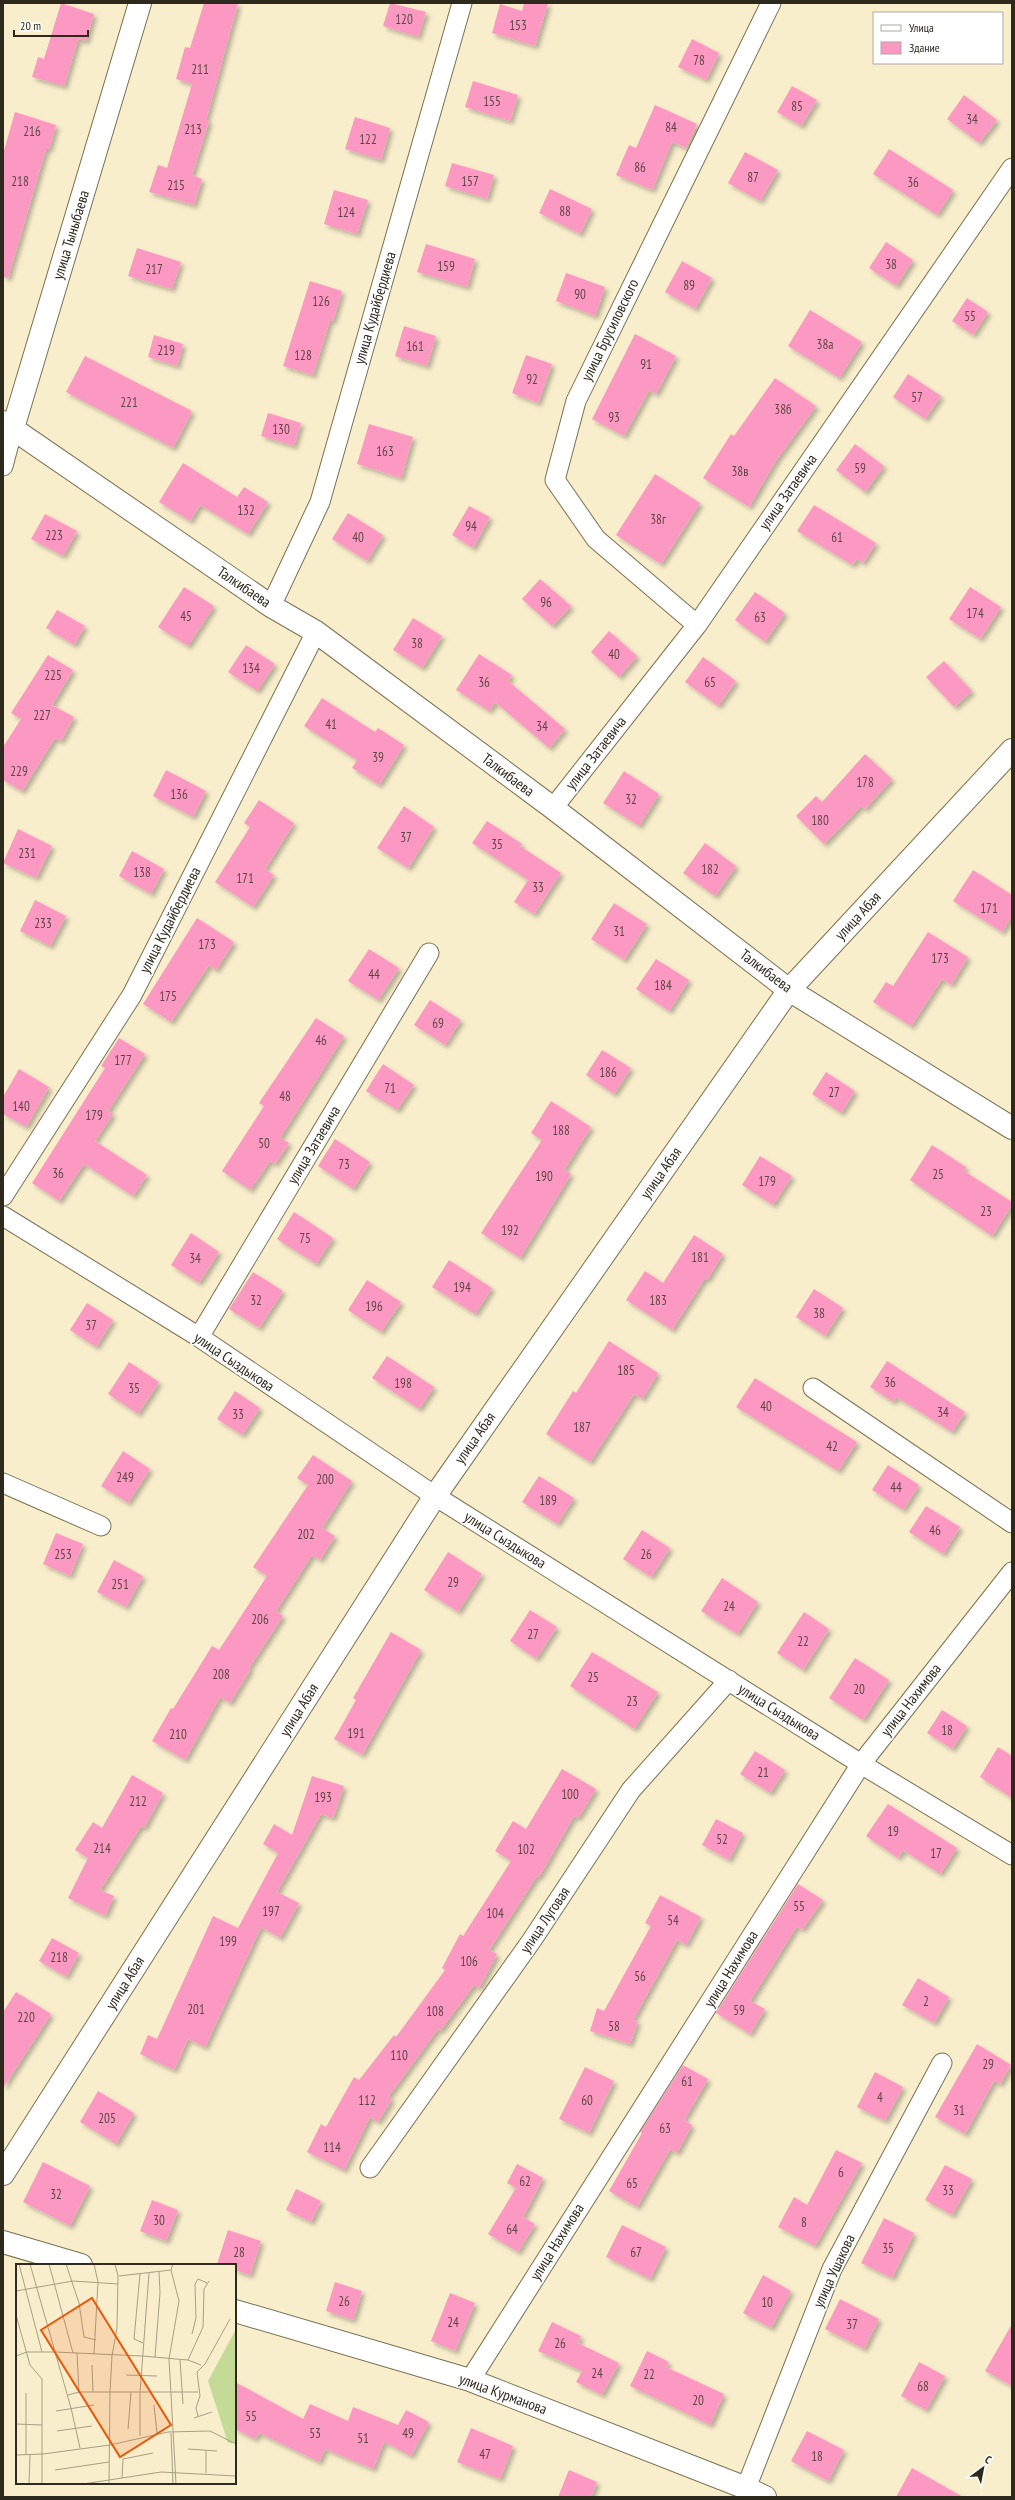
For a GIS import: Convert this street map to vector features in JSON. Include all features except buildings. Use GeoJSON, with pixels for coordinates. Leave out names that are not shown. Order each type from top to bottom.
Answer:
{"type":"FeatureCollection","features":[{"type":"Feature","properties":{"kind":"street","name":"улица Тыныбаева"},"geometry":{"type":"LineString","coordinates":[[3,466],[8,425],[140,3]]}},
{"type":"Feature","properties":{"kind":"street","name":"улица Кудайбердиева"},"geometry":{"type":"LineString","coordinates":[[271,606],[320,502],[462,3]]}},
{"type":"Feature","properties":{"kind":"street","name":"улица Брусиловского"},"geometry":{"type":"LineString","coordinates":[[697,625],[596,539],[555,480],[576,400],[771,3]]}},
{"type":"Feature","properties":{"kind":"street","name":"улица Затаевича"},"geometry":{"type":"LineString","coordinates":[[553,808],[697,625],[1012,168]]}},
{"type":"Feature","properties":{"kind":"street","name":"Талкибаева"},"geometry":{"type":"LineString","coordinates":[[8,425],[271,606],[316,632],[553,808],[789,990],[1012,1128]]}},
{"type":"Feature","properties":{"kind":"street","name":"улица Кудайбердиева"},"geometry":{"type":"LineString","coordinates":[[3,1196],[132,995],[316,632]]}},
{"type":"Feature","properties":{"kind":"street","name":"улица Абая"},"geometry":{"type":"LineString","coordinates":[[3,2174],[435,1496],[789,990],[1012,750]]}},
{"type":"Feature","properties":{"kind":"street","name":"улица Затаевича"},"geometry":{"type":"LineString","coordinates":[[198,1337],[429,953]]}},
{"type":"Feature","properties":{"kind":"street","name":"улица Сыздыкова"},"geometry":{"type":"LineString","coordinates":[[3,1216],[198,1337],[435,1496],[861,1764],[1012,1855]]}},
{"type":"Feature","properties":{"kind":"street"},"geometry":{"type":"LineString","coordinates":[[813,1388],[1012,1523]]}},
{"type":"Feature","properties":{"kind":"street"},"geometry":{"type":"LineString","coordinates":[[3,1483],[101,1526]]}},
{"type":"Feature","properties":{"kind":"street","name":"улица Нахимова"},"geometry":{"type":"LineString","coordinates":[[470,2380],[861,1764],[1012,1572]]}},
{"type":"Feature","properties":{"kind":"street","name":"улица Луговая"},"geometry":{"type":"LineString","coordinates":[[370,2168],[532,1940],[631,1790],[729,1680]]}},
{"type":"Feature","properties":{"kind":"street","name":"улица Ушакова"},"geometry":{"type":"LineString","coordinates":[[755,2492],[832,2269],[942,2064]]}},
{"type":"Feature","properties":{"kind":"street"},"geometry":{"type":"LineString","coordinates":[[3,2242],[78,2264]]}},
{"type":"Feature","properties":{"kind":"street","name":"улица Курманова"},"geometry":{"type":"LineString","coordinates":[[236,2311],[470,2380],[755,2492]]}}]}
